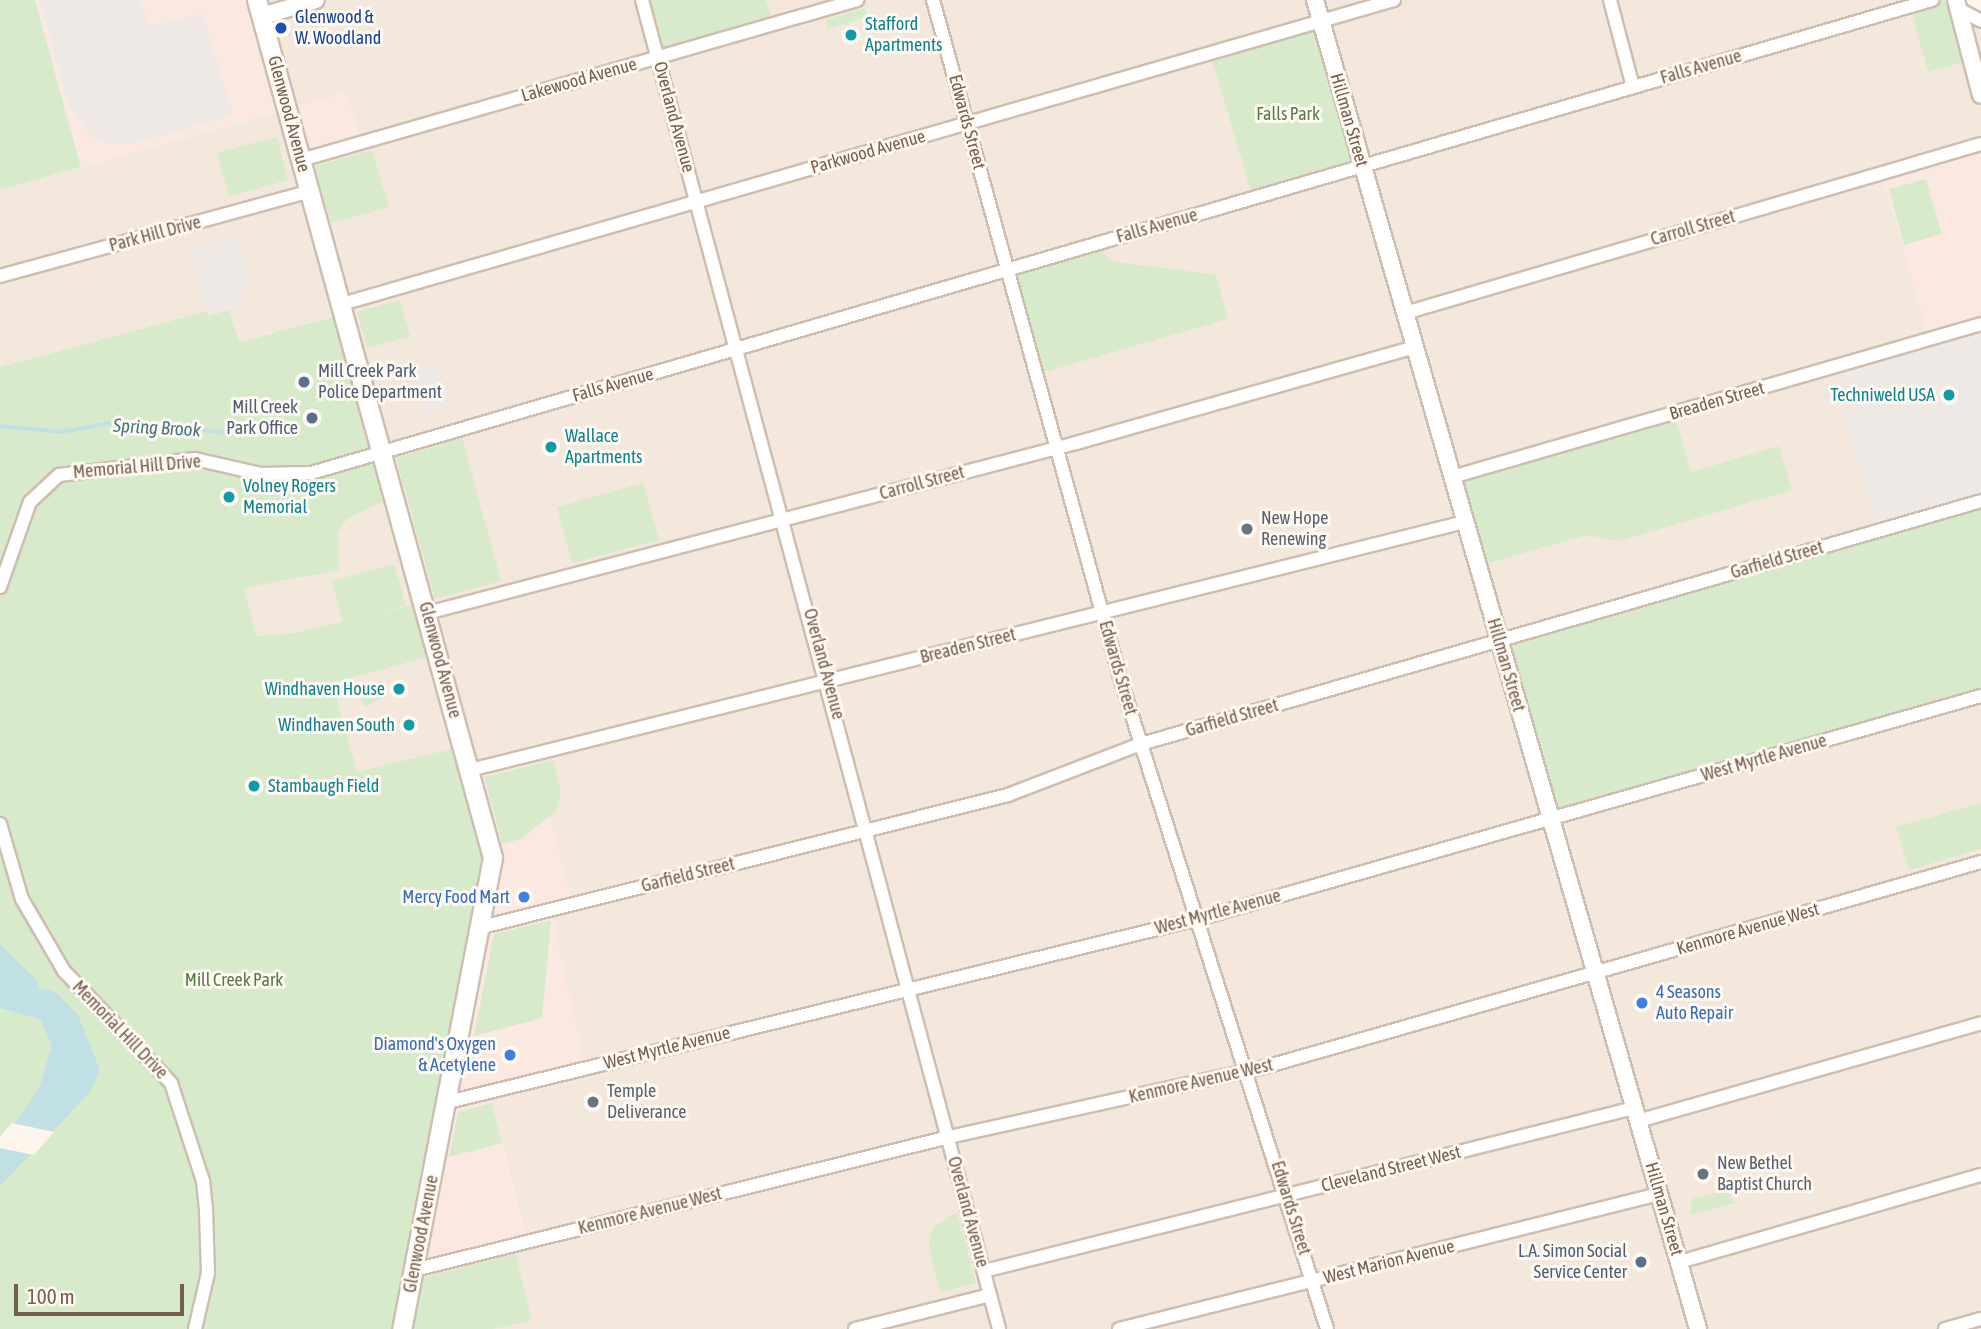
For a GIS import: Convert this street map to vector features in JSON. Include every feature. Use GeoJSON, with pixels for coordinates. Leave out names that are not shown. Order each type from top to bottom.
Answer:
{"type":"FeatureCollection","features":[{"type":"Feature","properties":{"kind":"main road","name":"Glenwood Avenue"},"geometry":{"type":"LineString","coordinates":[[259,8],[493,858],[482,927],[402,1329]]}},
{"type":"Feature","properties":{"kind":"street"},"geometry":{"type":"LineString","coordinates":[[259,8],[316,0]]}},
{"type":"Feature","properties":{"kind":"street","name":"Overland Avenue"},"geometry":{"type":"LineString","coordinates":[[642,0],[828,681],[999,1329]]}},
{"type":"Feature","properties":{"kind":"street","name":"Lakewood Avenue"},"geometry":{"type":"LineString","coordinates":[[302,160],[857,0]]}},
{"type":"Feature","properties":{"kind":"street","name":"Edwards Street"},"geometry":{"type":"LineString","coordinates":[[933,0],[1102,613],[1141,744],[1288,1195],[1327,1329]]}},
{"type":"Feature","properties":{"kind":"street","name":"Hillman Street"},"geometry":{"type":"LineString","coordinates":[[1315,0],[1698,1329]]}},
{"type":"Feature","properties":{"kind":"street","name":"Parkwood Avenue"},"geometry":{"type":"LineString","coordinates":[[342,304],[1394,0]]}},
{"type":"Feature","properties":{"kind":"street"},"geometry":{"type":"LineString","coordinates":[[1610,0],[1633,87]]}},
{"type":"Feature","properties":{"kind":"street","name":"Falls Avenue"},"geometry":{"type":"LineString","coordinates":[[382,452],[1932,0]]}},
{"type":"Feature","properties":{"kind":"street"},"geometry":{"type":"LineString","coordinates":[[1956,4],[1981,21]]}},
{"type":"Feature","properties":{"kind":"street"},"geometry":{"type":"LineString","coordinates":[[1956,4],[1981,95]]}},
{"type":"Feature","properties":{"kind":"street","name":"Carroll Street"},"geometry":{"type":"LineString","coordinates":[[1405,313],[1981,144]]}},
{"type":"Feature","properties":{"kind":"street","name":"Park Hill Drive"},"geometry":{"type":"LineString","coordinates":[[0,276],[310,191]]}},
{"type":"Feature","properties":{"kind":"street","name":"Breaden Street"},"geometry":{"type":"LineString","coordinates":[[1452,477],[1981,324]]}},
{"type":"Feature","properties":{"kind":"street","name":"Carroll Street"},"geometry":{"type":"LineString","coordinates":[[427,613],[1057,447],[1415,347]]}},
{"type":"Feature","properties":{"kind":"street","name":"Memorial Hill Drive"},"geometry":{"type":"LineString","coordinates":[[0,587],[30,502],[59,475],[195,459],[261,474],[298,475],[382,452]]}},
{"type":"Feature","properties":{"kind":"street","name":"Garfield Street"},"geometry":{"type":"LineString","coordinates":[[482,927],[1008,795],[1141,744],[1981,501]]}},
{"type":"Feature","properties":{"kind":"street","name":"Breaden Street"},"geometry":{"type":"LineString","coordinates":[[470,770],[1465,522]]}},
{"type":"Feature","properties":{"kind":"street","name":"West Myrtle Avenue"},"geometry":{"type":"LineString","coordinates":[[448,1102],[909,987],[1198,919],[1981,696]]}},
{"type":"Feature","properties":{"kind":"street","name":"Memorial Hill Drive"},"geometry":{"type":"LineString","coordinates":[[0,824],[22,899],[44,940],[86,998],[160,1067],[171,1083],[187,1125],[203,1181],[208,1241],[206,1284],[195,1329]]}},
{"type":"Feature","properties":{"kind":"street","name":"Kenmore Avenue West"},"geometry":{"type":"LineString","coordinates":[[414,1270],[949,1137],[1248,1071],[1981,862]]}},
{"type":"Feature","properties":{"kind":"street","name":"Cleveland Street West"},"geometry":{"type":"LineString","coordinates":[[984,1271],[1288,1195],[1636,1115],[1981,1023]]}},
{"type":"Feature","properties":{"kind":"street"},"geometry":{"type":"LineString","coordinates":[[1679,1262],[1981,1175]]}},
{"type":"Feature","properties":{"kind":"street","name":"West Marion Avenue"},"geometry":{"type":"LineString","coordinates":[[1119,1329],[1659,1194]]}},
{"type":"Feature","properties":{"kind":"street"},"geometry":{"type":"LineString","coordinates":[[855,1329],[990,1295]]}},
{"type":"Feature","properties":{"kind":"street"},"geometry":{"type":"LineString","coordinates":[[1945,1329],[1981,1319]]}},
{"type":"Feature","properties":{"kind":"shaded area"},"geometry":{"type":"Polygon","coordinates":[[[35,0],[257,0],[287,108],[347,92],[361,143],[301,160],[287,109],[81,167],[35,0]]]}},
{"type":"Feature","properties":{"kind":"shaded area"},"geometry":{"type":"Polygon","coordinates":[[[40,0],[141,0],[149,26],[203,14],[233,116],[133,143],[109,144],[95,139],[68,105],[40,0]]]}},
{"type":"Feature","properties":{"kind":"shaded area"},"geometry":{"type":"Polygon","coordinates":[[[257,0],[1956,0],[1981,21],[1981,1329],[471,1329],[454,1260],[527,1241],[489,1092],[470,770],[463,746],[349,775],[243,651],[212,538],[344,314],[238,342],[207,311],[0,367],[0,190],[287,109],[257,0]]]}},
{"type":"Feature","properties":{"kind":"shaded area"},"geometry":{"type":"Polygon","coordinates":[[[1981,144],[1981,485],[1874,517],[1830,368],[1929,339],[1881,173],[1981,144]]]}},
{"type":"Feature","properties":{"kind":"shaded area"},"geometry":{"type":"Polygon","coordinates":[[[237,236],[250,282],[241,285],[245,300],[238,302],[239,307],[209,316],[190,249],[237,236]]]}},
{"type":"Feature","properties":{"kind":"shaded area"},"geometry":{"type":"Polygon","coordinates":[[[1981,324],[1981,501],[1878,530],[1830,368],[1981,324]]]}},
{"type":"Feature","properties":{"kind":"shaded area"},"geometry":{"type":"Polygon","coordinates":[[[438,365],[450,406],[424,414],[412,373],[438,365]]]}},
{"type":"Feature","properties":{"kind":"shaded area"},"geometry":{"type":"Polygon","coordinates":[[[533,755],[572,904],[551,910],[585,1068],[489,1092],[527,1242],[454,1260],[471,1329],[402,1329],[470,770],[533,755]]]}},
{"type":"Feature","properties":{"kind":"green space"},"geometry":{"type":"Polygon","coordinates":[[[0,0],[35,0],[81,167],[0,190],[0,0]]]}},
{"type":"Feature","properties":{"kind":"green space"},"geometry":{"type":"Polygon","coordinates":[[[642,0],[766,0],[773,24],[658,57],[642,0]]]}},
{"type":"Feature","properties":{"kind":"green space"},"geometry":{"type":"Polygon","coordinates":[[[1932,0],[1956,0],[1971,60],[1928,72],[1910,6],[1932,0]]]}},
{"type":"Feature","properties":{"kind":"green space"},"geometry":{"type":"Polygon","coordinates":[[[865,8],[869,21],[866,17],[849,22],[847,28],[846,23],[830,28],[829,33],[825,20],[865,8]]]}},
{"type":"Feature","properties":{"kind":"green space","name":"Falls Park"},"geometry":{"type":"Polygon","coordinates":[[[1321,21],[1363,166],[1253,198],[1210,53],[1321,21]]]}},
{"type":"Feature","properties":{"kind":"green space"},"geometry":{"type":"Polygon","coordinates":[[[277,137],[288,180],[229,196],[217,153],[277,137]]]}},
{"type":"Feature","properties":{"kind":"green space"},"geometry":{"type":"Polygon","coordinates":[[[372,150],[389,207],[331,223],[315,166],[372,150]]]}},
{"type":"Feature","properties":{"kind":"green space"},"geometry":{"type":"Polygon","coordinates":[[[1926,179],[1942,234],[1904,245],[1889,189],[1926,179]]]}},
{"type":"Feature","properties":{"kind":"green space"},"geometry":{"type":"Polygon","coordinates":[[[1095,244],[1111,261],[1216,275],[1228,319],[1037,374],[1008,270],[1095,244]]]}},
{"type":"Feature","properties":{"kind":"green space"},"geometry":{"type":"Polygon","coordinates":[[[400,300],[410,336],[367,348],[357,312],[400,300]]]}},
{"type":"Feature","properties":{"kind":"green space","name":"Mill Creek Park"},"geometry":{"type":"Polygon","coordinates":[[[229,310],[239,342],[344,314],[394,496],[347,519],[338,532],[339,570],[244,588],[256,636],[290,634],[424,602],[438,654],[332,683],[357,772],[463,746],[492,848],[402,1329],[0,1329],[0,367],[207,311],[209,316],[229,310]]]}},
{"type":"Feature","properties":{"kind":"green space"},"geometry":{"type":"Polygon","coordinates":[[[1674,413],[1691,472],[1779,446],[1792,490],[1619,541],[1586,535],[1478,566],[1452,477],[1674,413]]]}},
{"type":"Feature","properties":{"kind":"green space"},"geometry":{"type":"Polygon","coordinates":[[[462,438],[501,581],[435,599],[396,458],[462,438]]]}},
{"type":"Feature","properties":{"kind":"green space"},"geometry":{"type":"Polygon","coordinates":[[[643,483],[659,540],[572,563],[557,507],[643,483]]]}},
{"type":"Feature","properties":{"kind":"green space"},"geometry":{"type":"Polygon","coordinates":[[[1981,508],[1981,696],[1551,819],[1503,651],[1516,643],[1981,508]]]}},
{"type":"Feature","properties":{"kind":"green space"},"geometry":{"type":"Polygon","coordinates":[[[394,564],[406,605],[343,622],[332,581],[394,564]]]}},
{"type":"Feature","properties":{"kind":"green space"},"geometry":{"type":"Polygon","coordinates":[[[383,681],[387,696],[364,707],[358,688],[362,686],[365,692],[379,688],[377,682],[383,681]]]}},
{"type":"Feature","properties":{"kind":"green space"},"geometry":{"type":"Polygon","coordinates":[[[553,760],[561,790],[557,810],[521,839],[502,844],[484,777],[553,760]]]}},
{"type":"Feature","properties":{"kind":"green space"},"geometry":{"type":"Polygon","coordinates":[[[1981,803],[1981,849],[1909,870],[1896,827],[1981,803]]]}},
{"type":"Feature","properties":{"kind":"green space"},"geometry":{"type":"Polygon","coordinates":[[[551,920],[542,1018],[474,1036],[494,934],[551,920]]]}},
{"type":"Feature","properties":{"kind":"green space"},"geometry":{"type":"Polygon","coordinates":[[[492,1103],[502,1143],[449,1157],[458,1112],[492,1103]]]}},
{"type":"Feature","properties":{"kind":"green space"},"geometry":{"type":"Polygon","coordinates":[[[1726,1190],[1735,1203],[1690,1215],[1692,1199],[1726,1190]]]}},
{"type":"Feature","properties":{"kind":"green space"},"geometry":{"type":"Polygon","coordinates":[[[957,1212],[976,1283],[940,1292],[929,1247],[930,1235],[935,1226],[957,1212]]]}},
{"type":"Feature","properties":{"kind":"green space"},"geometry":{"type":"Polygon","coordinates":[[[516,1254],[532,1320],[493,1329],[413,1329],[424,1277],[516,1254]]]}},
{"type":"Feature","properties":{"kind":"water"},"geometry":{"type":"Polygon","coordinates":[[[0,944],[37,980],[39,991],[45,988],[56,993],[78,1015],[100,1070],[90,1092],[0,1186],[0,1143],[39,1089],[52,1045],[40,1019],[0,1008],[0,944]]]}},
{"type":"Feature","properties":{"kind":"pier"},"geometry":{"type":"Polygon","coordinates":[[[12,1123],[54,1132],[34,1155],[0,1148],[0,1137],[12,1123]]]}},
{"type":"Feature","properties":{"kind":"waterway","name":"Spring Brook"},"geometry":{"type":"LineString","coordinates":[[0,426],[61,432],[116,422],[230,433]]}},
{"type":"Feature","properties":{"kind":"place","name":"Glenwood & W. Woodland"},"geometry":{"type":"Point","coordinates":[281,28]}},
{"type":"Feature","properties":{"kind":"place","name":"Stafford Apartments"},"geometry":{"type":"Point","coordinates":[851,35]}},
{"type":"Feature","properties":{"kind":"place","name":"Mill Creek Park Police Department"},"geometry":{"type":"Point","coordinates":[304,382]}},
{"type":"Feature","properties":{"kind":"place","name":"Techniweld USA"},"geometry":{"type":"Point","coordinates":[1949,395]}},
{"type":"Feature","properties":{"kind":"place","name":"Mill Creek Park Office"},"geometry":{"type":"Point","coordinates":[312,418]}},
{"type":"Feature","properties":{"kind":"place","name":"Wallace Apartments"},"geometry":{"type":"Point","coordinates":[551,447]}},
{"type":"Feature","properties":{"kind":"place","name":"Volney Rogers Memorial"},"geometry":{"type":"Point","coordinates":[229,497]}},
{"type":"Feature","properties":{"kind":"place","name":"New Hope Renewing"},"geometry":{"type":"Point","coordinates":[1247,529]}},
{"type":"Feature","properties":{"kind":"place","name":"Windhaven House"},"geometry":{"type":"Point","coordinates":[399,689]}},
{"type":"Feature","properties":{"kind":"place","name":"Windhaven South"},"geometry":{"type":"Point","coordinates":[409,725]}},
{"type":"Feature","properties":{"kind":"place","name":"Stambaugh Field"},"geometry":{"type":"Point","coordinates":[254,786]}},
{"type":"Feature","properties":{"kind":"place","name":"Mercy Food Mart"},"geometry":{"type":"Point","coordinates":[524,897]}},
{"type":"Feature","properties":{"kind":"place","name":"4 Seasons Auto Repair"},"geometry":{"type":"Point","coordinates":[1642,1003]}},
{"type":"Feature","properties":{"kind":"place","name":"Diamond's Oxygen & Acetylene"},"geometry":{"type":"Point","coordinates":[510,1055]}},
{"type":"Feature","properties":{"kind":"place","name":"Temple Deliverance"},"geometry":{"type":"Point","coordinates":[593,1102]}},
{"type":"Feature","properties":{"kind":"place","name":"New Bethel Baptist Church"},"geometry":{"type":"Point","coordinates":[1703,1174]}},
{"type":"Feature","properties":{"kind":"place","name":"L.A. Simon Social Service Center"},"geometry":{"type":"Point","coordinates":[1641,1262]}}]}
